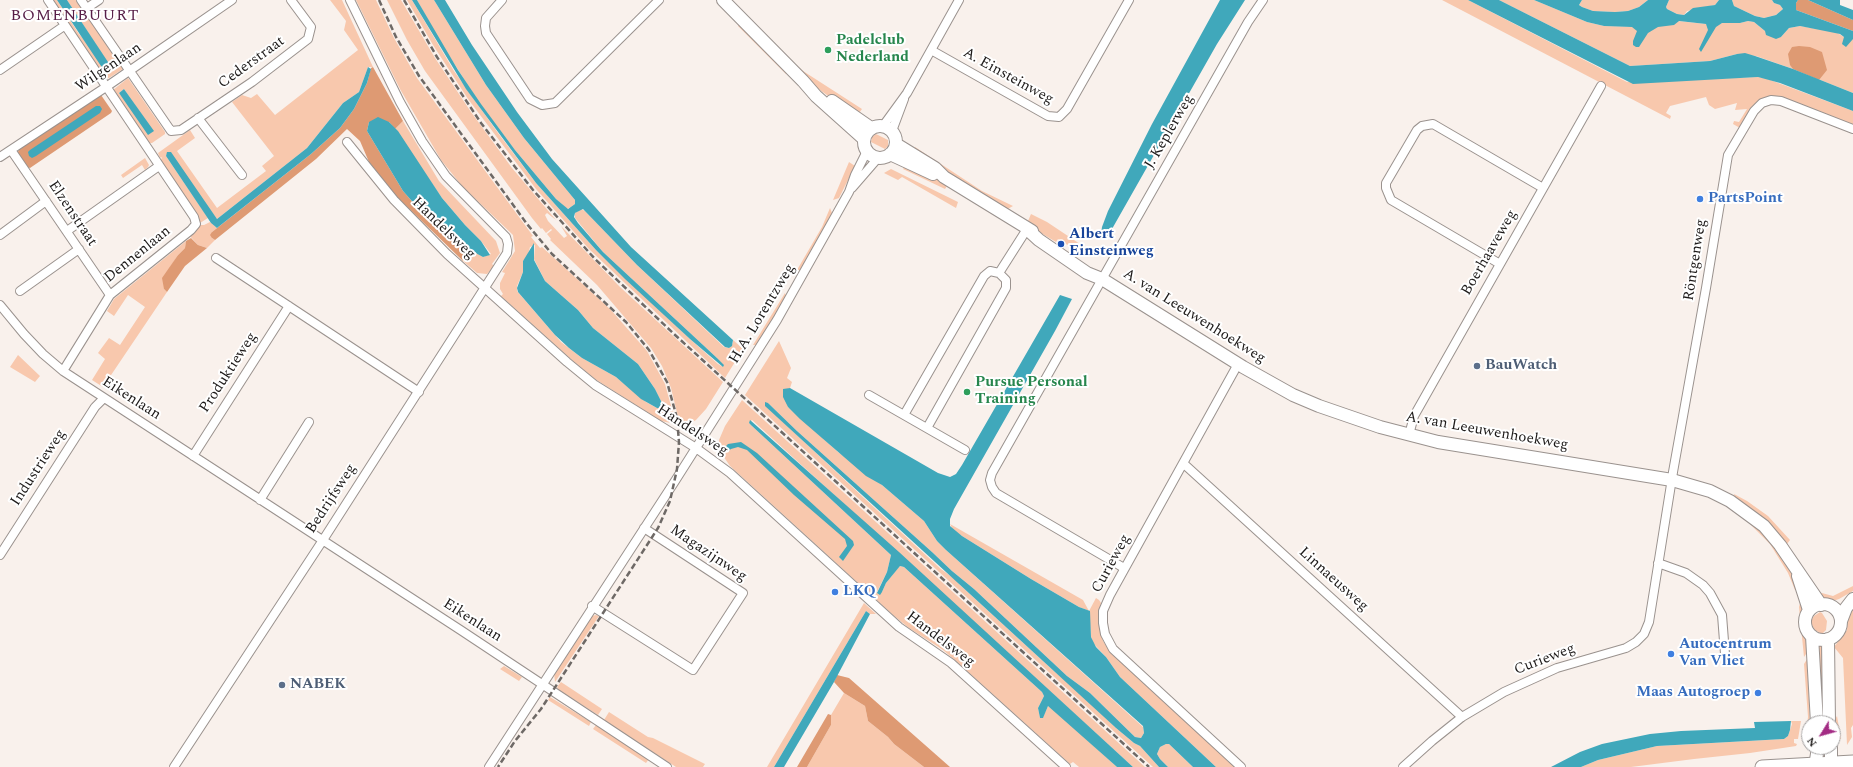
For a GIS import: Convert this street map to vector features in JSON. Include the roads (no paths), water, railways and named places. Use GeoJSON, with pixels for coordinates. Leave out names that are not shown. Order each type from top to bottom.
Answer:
{"type":"FeatureCollection","features":[{"type":"Feature","properties":{"kind":"main road"},"geometry":{"type":"LineString","coordinates":[[1762,767],[1815,766],[1853,762]]}},
{"type":"Feature","properties":{"kind":"street"},"geometry":{"type":"LineString","coordinates":[[48,0],[159,166],[67,231]]}},
{"type":"Feature","properties":{"kind":"street"},"geometry":{"type":"LineString","coordinates":[[81,0],[130,70]]}},
{"type":"Feature","properties":{"kind":"street"},"geometry":{"type":"LineString","coordinates":[[87,8],[99,0]]}},
{"type":"Feature","properties":{"kind":"street","name":"Wilgenlaan"},"geometry":{"type":"LineString","coordinates":[[0,157],[106,88],[232,0]]}},
{"type":"Feature","properties":{"kind":"street","name":"Cederstraat"},"geometry":{"type":"LineString","coordinates":[[130,70],[171,131],[181,130],[252,82],[308,39],[310,27],[291,0]]}},
{"type":"Feature","properties":{"kind":"street","name":"Bedrijfsweg"},"geometry":{"type":"LineString","coordinates":[[174,767],[505,258],[508,244],[506,237],[446,176],[422,141],[400,102],[350,0]]}},
{"type":"Feature","properties":{"kind":"street"},"geometry":{"type":"LineString","coordinates":[[502,0],[486,18],[486,33],[530,99],[542,105],[555,103],[659,0]]}},
{"type":"Feature","properties":{"kind":"street"},"geometry":{"type":"LineString","coordinates":[[723,0],[804,81],[816,96],[864,139]]}},
{"type":"Feature","properties":{"kind":"street"},"geometry":{"type":"LineString","coordinates":[[888,129],[899,117],[906,92],[959,0]]}},
{"type":"Feature","properties":{"kind":"street","name":"A. Einsteinweg"},"geometry":{"type":"LineString","coordinates":[[931,50],[1048,116],[1059,116],[1067,109],[1129,0]]}},
{"type":"Feature","properties":{"kind":"street","name":"J. Keplerweg"},"geometry":{"type":"LineString","coordinates":[[1124,568],[996,493],[992,488],[990,480],[992,473],[1248,22],[1263,0]]}},
{"type":"Feature","properties":{"kind":"street"},"geometry":{"type":"LineString","coordinates":[[0,70],[64,26]]}},
{"type":"Feature","properties":{"kind":"street"},"geometry":{"type":"LineString","coordinates":[[804,81],[871,128],[888,129],[895,137],[893,149],[884,157],[878,158],[872,156],[867,151],[864,139],[866,133],[871,128]]}},
{"type":"Feature","properties":{"kind":"street","name":"Boerhaaveweg"},"geometry":{"type":"LineString","coordinates":[[1409,435],[1414,416],[1601,86]]}},
{"type":"Feature","properties":{"kind":"street","name":"Röntgenweg"},"geometry":{"type":"LineString","coordinates":[[1672,480],[1728,156],[1754,111],[1762,103],[1771,100],[1781,101],[1853,129]]}},
{"type":"Feature","properties":{"kind":"street"},"geometry":{"type":"LineString","coordinates":[[198,118],[242,175]]}},
{"type":"Feature","properties":{"kind":"street"},"geometry":{"type":"LineString","coordinates":[[1500,264],[1391,200],[1386,188],[1386,183],[1417,130],[1422,126],[1434,124],[1543,188]]}},
{"type":"Feature","properties":{"kind":"street","name":"Handelsweg"},"geometry":{"type":"LineString","coordinates":[[347,142],[394,200],[448,254],[586,378],[653,423],[696,448],[730,473],[898,627],[951,663],[1066,767]]}},
{"type":"Feature","properties":{"kind":"street","name":"A. van Leeuwenhoekweg"},"geometry":{"type":"LineString","coordinates":[[893,149],[932,174],[944,177],[1027,228],[1077,267],[1102,279],[1238,364],[1293,395],[1352,418],[1438,442],[1672,480],[1710,491],[1744,510],[1772,535],[1797,571],[1826,606]]}},
{"type":"Feature","properties":{"kind":"street","name":"Elzenstraat"},"geometry":{"type":"LineString","coordinates":[[11,150],[110,294]]}},
{"type":"Feature","properties":{"kind":"street","name":"H.A. Lorentzweg"},"geometry":{"type":"LineString","coordinates":[[696,448],[777,320],[849,192],[855,175],[867,151]]}},
{"type":"Feature","properties":{"kind":"street","name":"H.A. Lorentzweg"},"geometry":{"type":"LineString","coordinates":[[849,192],[878,158]]}},
{"type":"Feature","properties":{"kind":"street","name":"Dennenlaan"},"geometry":{"type":"LineString","coordinates":[[63,371],[110,294],[196,224],[194,217],[159,166]]}},
{"type":"Feature","properties":{"kind":"street"},"geometry":{"type":"LineString","coordinates":[[0,235],[46,201]]}},
{"type":"Feature","properties":{"kind":"street"},"geometry":{"type":"LineString","coordinates":[[999,273],[1027,228]]}},
{"type":"Feature","properties":{"kind":"street"},"geometry":{"type":"LineString","coordinates":[[20,291],[79,249]]}},
{"type":"Feature","properties":{"kind":"street"},"geometry":{"type":"LineString","coordinates":[[216,258],[419,392]]}},
{"type":"Feature","properties":{"kind":"street"},"geometry":{"type":"LineString","coordinates":[[904,415],[984,276],[990,271],[999,273],[1006,280],[1006,288],[927,428]]}},
{"type":"Feature","properties":{"kind":"street","name":"Eikenlaan"},"geometry":{"type":"LineString","coordinates":[[0,305],[43,354],[63,371],[323,540],[667,767]]}},
{"type":"Feature","properties":{"kind":"street","name":"Produktieweg"},"geometry":{"type":"LineString","coordinates":[[193,456],[289,306]]}},
{"type":"Feature","properties":{"kind":"street","name":"Curieweg"},"geometry":{"type":"LineString","coordinates":[[1238,364],[1184,464],[1110,594],[1104,611],[1103,628],[1108,642],[1121,658],[1240,767]]}},
{"type":"Feature","properties":{"kind":"street"},"geometry":{"type":"LineString","coordinates":[[869,395],[965,450]]}},
{"type":"Feature","properties":{"kind":"street","name":"Industrieweg"},"geometry":{"type":"LineString","coordinates":[[0,554],[95,407],[104,398]]}},
{"type":"Feature","properties":{"kind":"street"},"geometry":{"type":"LineString","coordinates":[[260,500],[309,422]]}},
{"type":"Feature","properties":{"kind":"street"},"geometry":{"type":"LineString","coordinates":[[489,767],[592,606],[696,448]]}},
{"type":"Feature","properties":{"kind":"street","name":"Linnaeusweg"},"geometry":{"type":"LineString","coordinates":[[1184,464],[1462,718]]}},
{"type":"Feature","properties":{"kind":"street","name":"Curieweg"},"geometry":{"type":"LineString","coordinates":[[1403,767],[1432,741],[1462,718],[1504,692],[1530,679],[1585,659],[1626,648],[1636,642],[1644,634],[1649,622],[1672,480]]}},
{"type":"Feature","properties":{"kind":"street","name":"Magazijnweg"},"geometry":{"type":"LineString","coordinates":[[592,606],[693,670],[743,593],[644,528]]}},
{"type":"Feature","properties":{"kind":"street"},"geometry":{"type":"LineString","coordinates":[[1658,563],[1686,573],[1703,585],[1710,593],[1722,616],[1725,654]]}},
{"type":"Feature","properties":{"kind":"street","name":"A. van Leeuwenhoekweg"},"geometry":{"type":"LineString","coordinates":[[1797,571],[1809,610]]}},
{"type":"Feature","properties":{"kind":"street"},"geometry":{"type":"LineString","coordinates":[[1853,598],[1846,608],[1838,632],[1828,639],[1820,639],[1812,636],[1806,629],[1806,614],[1809,610],[1853,598]]}},
{"type":"Feature","properties":{"kind":"street"},"geometry":{"type":"LineString","coordinates":[[1826,606],[1834,610],[1841,621]]}},
{"type":"Feature","properties":{"kind":"street"},"geometry":{"type":"LineString","coordinates":[[1812,636],[1816,715]]}},
{"type":"Feature","properties":{"kind":"street"},"geometry":{"type":"LineString","coordinates":[[1828,639],[1829,715]]}},
{"type":"Feature","properties":{"kind":"street"},"geometry":{"type":"LineString","coordinates":[[1815,766],[1817,755]]}},
{"type":"Feature","properties":{"kind":"street"},"geometry":{"type":"LineString","coordinates":[[1831,755],[1832,765]]}},
{"type":"Feature","properties":{"kind":"water"},"geometry":{"type":"Polygon","coordinates":[[[57,0],[67,0],[111,68],[105,72],[57,0]]]}},
{"type":"Feature","properties":{"kind":"water"},"geometry":{"type":"Polygon","coordinates":[[[412,0],[417,0],[458,70],[515,150],[556,199],[568,209],[575,204],[575,200],[524,138],[486,85],[434,0],[445,0],[472,45],[517,112],[552,159],[631,247],[733,340],[732,346],[729,348],[725,347],[637,265],[583,209],[575,213],[574,217],[578,223],[603,252],[717,358],[724,365],[723,367],[690,339],[625,279],[596,250],[536,183],[466,89],[412,0]]]}},
{"type":"Feature","properties":{"kind":"water"},"geometry":{"type":"Polygon","coordinates":[[[1220,0],[1245,0],[1217,44],[1108,236],[1103,237],[1101,234],[1102,227],[1108,211],[1152,124],[1220,0]]]}},
{"type":"Feature","properties":{"kind":"water"},"geometry":{"type":"Polygon","coordinates":[[[1468,0],[1499,0],[1630,66],[1710,61],[1745,53],[1793,69],[1853,93],[1853,111],[1780,83],[1758,77],[1633,84],[1468,0]]]}},
{"type":"Feature","properties":{"kind":"water"},"geometry":{"type":"Polygon","coordinates":[[[1534,0],[1582,0],[1579,5],[1593,11],[1615,12],[1628,11],[1639,7],[1648,0],[1669,0],[1666,7],[1667,9],[1677,14],[1684,15],[1693,8],[1715,5],[1719,0],[1732,0],[1734,6],[1755,16],[1764,18],[1776,15],[1783,9],[1772,0],[1798,0],[1796,3],[1796,10],[1853,31],[1853,39],[1846,47],[1842,44],[1844,37],[1840,34],[1800,26],[1789,28],[1781,37],[1776,39],[1766,35],[1765,31],[1754,22],[1722,23],[1716,27],[1701,52],[1699,49],[1708,30],[1706,24],[1679,21],[1674,25],[1658,27],[1648,33],[1639,47],[1636,47],[1633,45],[1633,41],[1637,31],[1632,27],[1604,26],[1587,22],[1534,0]]]}},
{"type":"Feature","properties":{"kind":"water"},"geometry":{"type":"Polygon","coordinates":[[[1808,0],[1840,0],[1840,5],[1853,10],[1853,20],[1808,0]]]}},
{"type":"Feature","properties":{"kind":"water"},"geometry":{"type":"Polygon","coordinates":[[[368,67],[371,69],[367,83],[354,109],[340,128],[311,154],[217,228],[211,223],[166,156],[167,152],[171,152],[217,219],[307,148],[343,103],[359,92],[368,67]]]}},
{"type":"Feature","properties":{"kind":"water"},"geometry":{"type":"Polygon","coordinates":[[[124,89],[154,131],[148,135],[119,93],[124,89]]]}},
{"type":"Feature","properties":{"kind":"water"},"geometry":{"type":"Polygon","coordinates":[[[96,106],[100,106],[102,109],[100,113],[36,156],[32,158],[29,156],[28,152],[30,150],[96,106]]]}},
{"type":"Feature","properties":{"kind":"water"},"geometry":{"type":"Polygon","coordinates":[[[378,117],[389,122],[398,131],[442,198],[481,241],[490,255],[483,257],[457,243],[437,223],[418,208],[403,191],[367,131],[369,122],[378,117]]]}},
{"type":"Feature","properties":{"kind":"water"},"geometry":{"type":"Polygon","coordinates":[[[534,243],[534,260],[545,281],[578,310],[593,328],[638,364],[655,389],[663,405],[662,409],[657,408],[641,399],[616,377],[582,358],[569,348],[555,335],[518,292],[517,288],[523,272],[523,261],[534,243]]]}},
{"type":"Feature","properties":{"kind":"water"},"geometry":{"type":"Polygon","coordinates":[[[1060,295],[1072,299],[954,509],[950,519],[950,526],[962,536],[1031,579],[1079,607],[1090,611],[1091,637],[1096,647],[1106,657],[1120,677],[1216,767],[1193,767],[1169,744],[1166,744],[1160,747],[1157,754],[1168,767],[1159,767],[1140,746],[1116,728],[765,406],[765,402],[768,403],[952,571],[974,589],[1067,676],[1090,693],[1135,737],[1141,738],[1144,733],[1143,726],[946,550],[937,541],[924,521],[882,485],[866,476],[800,419],[788,407],[783,397],[783,389],[790,388],[938,473],[950,477],[956,474],[962,465],[1060,295]]]}},
{"type":"Feature","properties":{"kind":"water"},"geometry":{"type":"Polygon","coordinates":[[[750,420],[899,552],[1133,767],[1117,767],[1048,706],[1043,718],[1040,718],[1038,708],[1044,696],[1042,692],[904,567],[900,566],[886,583],[880,595],[877,593],[887,572],[891,555],[752,426],[749,423],[750,420]]]}},
{"type":"Feature","properties":{"kind":"water"},"geometry":{"type":"Polygon","coordinates":[[[741,442],[757,453],[853,541],[854,545],[843,561],[839,557],[847,546],[845,539],[794,495],[747,450],[738,447],[727,452],[723,449],[728,444],[741,442]]]}},
{"type":"Feature","properties":{"kind":"water"},"geometry":{"type":"Polygon","coordinates":[[[866,611],[870,614],[834,682],[784,767],[774,767],[866,611]]]}},
{"type":"Feature","properties":{"kind":"water"},"geometry":{"type":"Polygon","coordinates":[[[1791,721],[1788,736],[1784,739],[1657,746],[1598,760],[1581,767],[1551,767],[1580,752],[1602,744],[1650,734],[1681,731],[1755,728],[1754,722],[1791,721]]]}},
{"type":"Feature","properties":{"kind":"railway"},"geometry":{"type":"LineString","coordinates":[[379,0],[396,37],[419,76],[527,224],[552,254],[626,322],[649,350],[667,382],[677,418],[679,442],[677,469],[670,501],[658,528],[541,709],[515,741],[498,767]]}},
{"type":"Feature","properties":{"kind":"railway"},"geometry":{"type":"LineString","coordinates":[[404,0],[437,57],[481,123],[533,190],[595,259],[674,334],[1149,767]]}},
{"type":"Feature","properties":{"kind":"place","name":"Padelclub Nederland"},"geometry":{"type":"Point","coordinates":[828,50]}},
{"type":"Feature","properties":{"kind":"place","name":"PartsPoint"},"geometry":{"type":"Point","coordinates":[1700,199]}},
{"type":"Feature","properties":{"kind":"place","name":"Albert Einsteinweg"},"geometry":{"type":"Point","coordinates":[1061,244]}},
{"type":"Feature","properties":{"kind":"place","name":"BauWatch"},"geometry":{"type":"Point","coordinates":[1477,366]}},
{"type":"Feature","properties":{"kind":"place","name":"Pursue Personal Training"},"geometry":{"type":"Point","coordinates":[967,392]}},
{"type":"Feature","properties":{"kind":"place","name":"LKQ"},"geometry":{"type":"Point","coordinates":[835,592]}},
{"type":"Feature","properties":{"kind":"place","name":"Autocentrum Van Vliet"},"geometry":{"type":"Point","coordinates":[1671,654]}},
{"type":"Feature","properties":{"kind":"place","name":"NABEK"},"geometry":{"type":"Point","coordinates":[282,685]}},
{"type":"Feature","properties":{"kind":"place","name":"Maas Autogroep"},"geometry":{"type":"Point","coordinates":[1758,693]}},
{"type":"Feature","properties":{"kind":"district","name":"BOMENBUURT"},"geometry":{"type":"Point","coordinates":[75,17]}}]}
